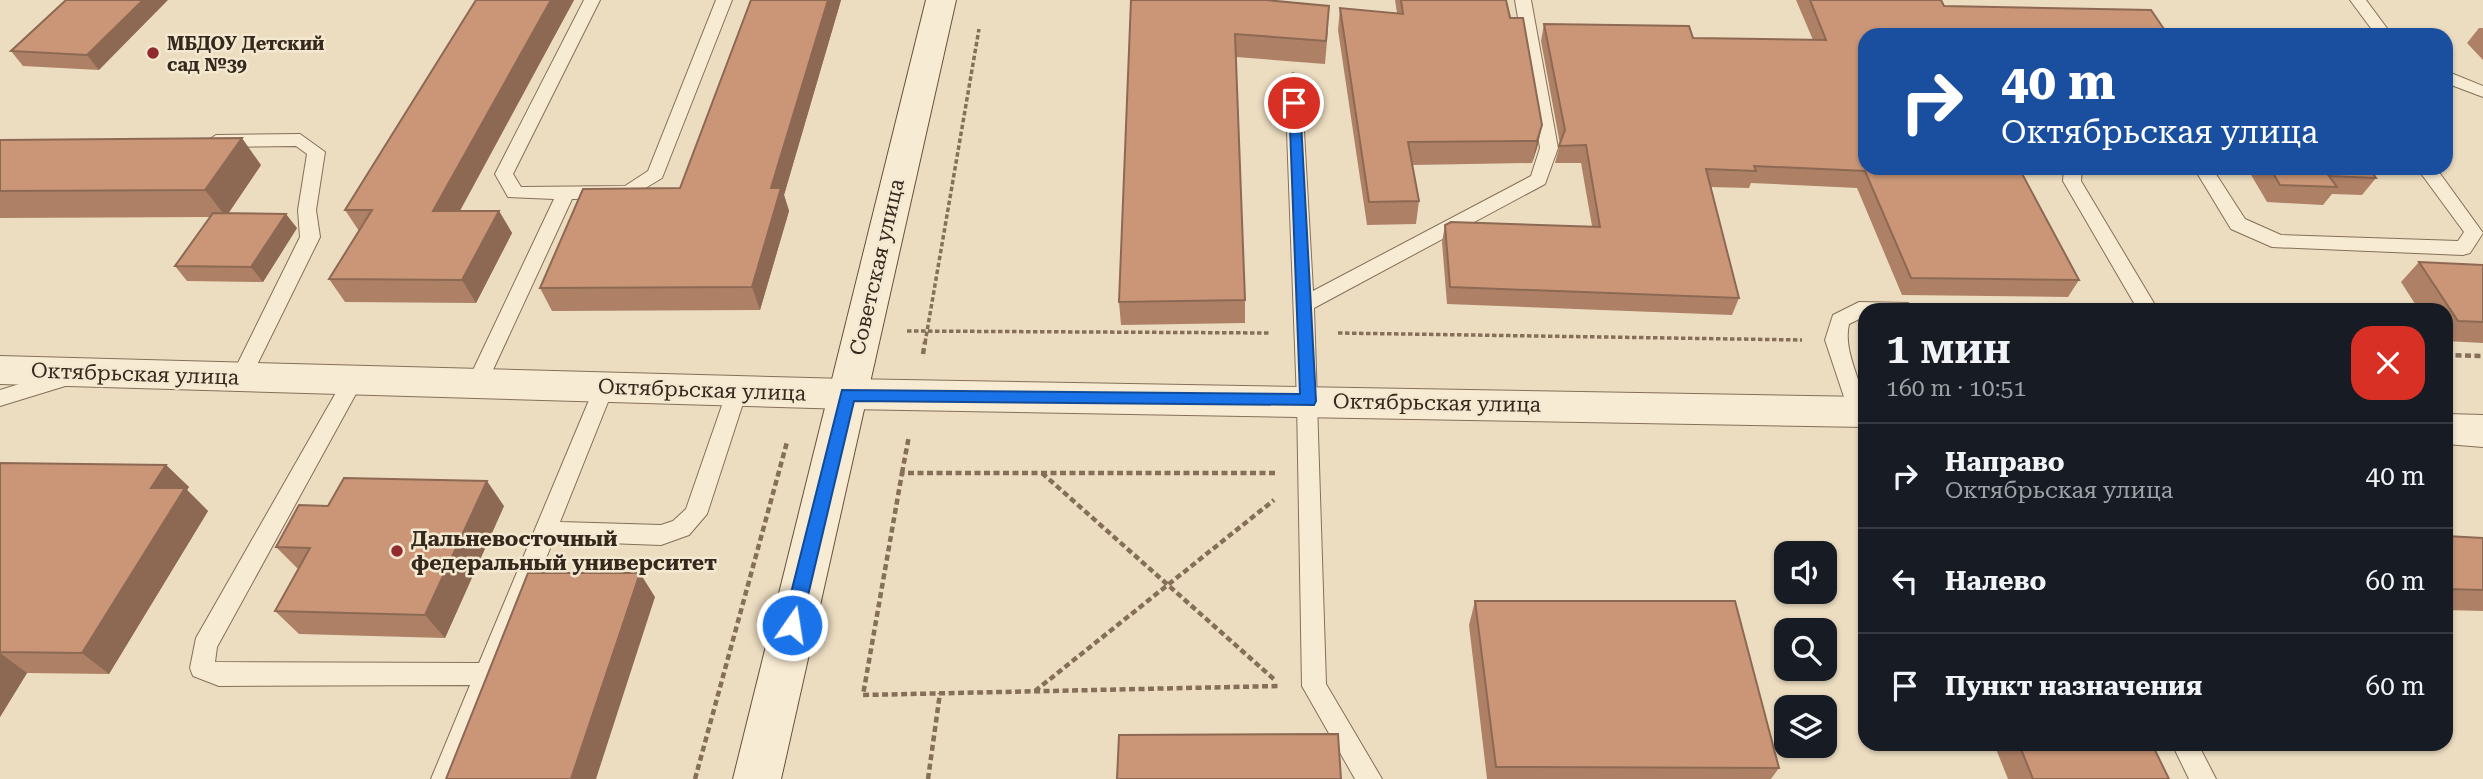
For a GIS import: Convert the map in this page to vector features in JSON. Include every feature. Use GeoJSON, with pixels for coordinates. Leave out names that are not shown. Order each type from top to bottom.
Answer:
{"type":"FeatureCollection","features":[{"type":"Feature","properties":{"kind":"street","name":"Советская улица"},"geometry":{"type":"LineString","coordinates":[[757,779],[941,0]]}},
{"type":"Feature","properties":{"kind":"street","name":"Октябрьская улица"},"geometry":{"type":"LineString","coordinates":[[0,370],[847,394],[1858,412]]}},
{"type":"Feature","properties":{"kind":"street"},"geometry":{"type":"LineString","coordinates":[[2453,429],[2483,431]]}},
{"type":"Feature","properties":{"kind":"lane"},"geometry":{"type":"LineString","coordinates":[[592,0],[504,174],[515,193],[629,192],[656,174],[724,0]]}},
{"type":"Feature","properties":{"kind":"lane"},"geometry":{"type":"LineString","coordinates":[[1303,305],[1539,180],[1549,148],[1523,0]]}},
{"type":"Feature","properties":{"kind":"lane"},"geometry":{"type":"LineString","coordinates":[[2358,0],[2379,28]]}},
{"type":"Feature","properties":{"kind":"lane"},"geometry":{"type":"LineString","coordinates":[[1293,78],[1308,401],[1314,686],[1369,779]]}},
{"type":"Feature","properties":{"kind":"lane"},"geometry":{"type":"LineString","coordinates":[[2453,79],[2483,92]]}},
{"type":"Feature","properties":{"kind":"lane"},"geometry":{"type":"LineString","coordinates":[[191,141],[300,140],[316,152],[307,210],[310,237],[241,377]]}},
{"type":"Feature","properties":{"kind":"lane"},"geometry":{"type":"LineString","coordinates":[[2072,175],[2072,181],[2144,303]]}},
{"type":"Feature","properties":{"kind":"lane"},"geometry":{"type":"LineString","coordinates":[[2207,175],[2238,224],[2278,242],[2462,248],[2474,232],[2431,175]]}},
{"type":"Feature","properties":{"kind":"lane"},"geometry":{"type":"LineString","coordinates":[[476,385],[566,193]]}},
{"type":"Feature","properties":{"kind":"lane"},"geometry":{"type":"LineString","coordinates":[[1858,310],[1840,320],[1835,340],[1858,399]]}},
{"type":"Feature","properties":{"kind":"lane"},"geometry":{"type":"LineString","coordinates":[[0,398],[83,373]]}},
{"type":"Feature","properties":{"kind":"lane"},"geometry":{"type":"LineString","coordinates":[[353,380],[205,646],[202,668],[219,675],[486,674]]}},
{"type":"Feature","properties":{"kind":"lane"},"geometry":{"type":"LineString","coordinates":[[444,779],[604,387]]}},
{"type":"Feature","properties":{"kind":"lane"},"geometry":{"type":"LineString","coordinates":[[546,531],[661,535],[681,528],[696,514],[736,391]]}},
{"type":"Feature","properties":{"kind":"lane"},"geometry":{"type":"LineString","coordinates":[[2189,751],[2203,779]]}},
{"type":"Feature","properties":{"kind":"path"},"geometry":{"type":"LineString","coordinates":[[926,331],[980,26]]}},
{"type":"Feature","properties":{"kind":"path"},"geometry":{"type":"LineString","coordinates":[[862,331],[1835,340]]}},
{"type":"Feature","properties":{"kind":"path"},"geometry":{"type":"LineString","coordinates":[[2453,355],[2483,356]]}},
{"type":"Feature","properties":{"kind":"path"},"geometry":{"type":"LineString","coordinates":[[695,779],[788,438]]}},
{"type":"Feature","properties":{"kind":"path"},"geometry":{"type":"LineString","coordinates":[[1041,473],[1282,686],[863,695],[902,472],[1308,472]]}},
{"type":"Feature","properties":{"kind":"path"},"geometry":{"type":"LineString","coordinates":[[1034,691],[1308,472]]}},
{"type":"Feature","properties":{"kind":"path"},"geometry":{"type":"LineString","coordinates":[[928,779],[940,693]]}},
{"type":"Feature","properties":{"kind":"building"},"geometry":{"type":"Polygon","coordinates":[[[66,0],[143,0],[87,55],[11,51],[66,0]]]}},
{"type":"Feature","properties":{"kind":"building"},"geometry":{"type":"Polygon","coordinates":[[[476,0],[551,0],[433,211],[499,211],[462,280],[329,279],[372,210],[345,210],[476,0]]]}},
{"type":"Feature","properties":{"kind":"building"},"geometry":{"type":"Polygon","coordinates":[[[751,0],[828,0],[771,188],[781,188],[752,287],[540,288],[583,189],[680,188],[751,0]]]}},
{"type":"Feature","properties":{"kind":"building"},"geometry":{"type":"Polygon","coordinates":[[[1131,0],[1266,0],[1329,6],[1326,41],[1235,34],[1245,300],[1119,302],[1131,0]]]}},
{"type":"Feature","properties":{"kind":"building"},"geometry":{"type":"Polygon","coordinates":[[[1401,0],[1506,0],[1510,18],[1523,18],[1542,125],[1537,141],[1408,142],[1419,201],[1369,202],[1340,8],[1403,14],[1401,0]]]}},
{"type":"Feature","properties":{"kind":"building"},"geometry":{"type":"Polygon","coordinates":[[[1810,0],[1941,0],[1944,6],[2151,10],[2163,28],[1858,28],[1858,171],[1754,166],[1756,171],[1706,169],[1739,298],[1450,287],[1445,225],[1451,222],[1600,227],[1586,145],[1559,146],[1565,130],[1544,24],[1689,26],[1693,38],[1826,40],[1810,0]]]}},
{"type":"Feature","properties":{"kind":"building"},"geometry":{"type":"Polygon","coordinates":[[[242,138],[205,190],[0,191],[0,140],[242,138]]]}},
{"type":"Feature","properties":{"kind":"building"},"geometry":{"type":"Polygon","coordinates":[[[1867,175],[2023,175],[2079,280],[1911,278],[1867,175]]]}},
{"type":"Feature","properties":{"kind":"building"},"geometry":{"type":"Polygon","coordinates":[[[2274,175],[2374,175],[2376,178],[2329,176],[2337,187],[2280,185],[2274,175]]]}},
{"type":"Feature","properties":{"kind":"building"},"geometry":{"type":"Polygon","coordinates":[[[213,213],[286,214],[251,267],[175,266],[213,213]]]}},
{"type":"Feature","properties":{"kind":"building"},"geometry":{"type":"Polygon","coordinates":[[[2419,262],[2483,265],[2483,322],[2458,321],[2453,313],[2453,303],[2446,303],[2419,262]]]}},
{"type":"Feature","properties":{"kind":"building"},"geometry":{"type":"Polygon","coordinates":[[[0,463],[166,465],[151,488],[185,488],[82,653],[0,652],[0,463]]]}},
{"type":"Feature","properties":{"kind":"building","name":"Дальневосточный федеральный университет"},"geometry":{"type":"Polygon","coordinates":[[[344,478],[487,481],[425,615],[275,611],[310,548],[276,547],[299,505],[328,506],[344,478]]]}},
{"type":"Feature","properties":{"kind":"building"},"geometry":{"type":"Polygon","coordinates":[[[2453,536],[2483,538],[2483,590],[2453,589],[2453,536]]]}},
{"type":"Feature","properties":{"kind":"building"},"geometry":{"type":"Polygon","coordinates":[[[528,573],[640,573],[571,779],[446,779],[528,573]]]}},
{"type":"Feature","properties":{"kind":"building"},"geometry":{"type":"Polygon","coordinates":[[[1475,601],[1735,601],[1774,749],[1774,758],[1776,758],[1779,768],[1496,767],[1475,601]]]}},
{"type":"Feature","properties":{"kind":"building"},"geometry":{"type":"Polygon","coordinates":[[[1338,734],[1341,779],[1117,779],[1119,735],[1338,734]]]}},
{"type":"Feature","properties":{"kind":"building"},"geometry":{"type":"Polygon","coordinates":[[[2022,751],[2155,751],[2169,779],[2033,779],[2022,751]]]}},
{"type":"Feature","properties":{"kind":"place","name":"МБДОУ Детский сад №39"},"geometry":{"type":"Point","coordinates":[153,53]}},
{"type":"Feature","properties":{"kind":"place","name":"Дальневосточный федеральный университет"},"geometry":{"type":"Point","coordinates":[397,551]}},
{"type":"Feature","properties":{"kind":"route"},"geometry":{"type":"LineString","coordinates":[[792,625],[847,394],[1308,401],[1294,103]]}}]}
